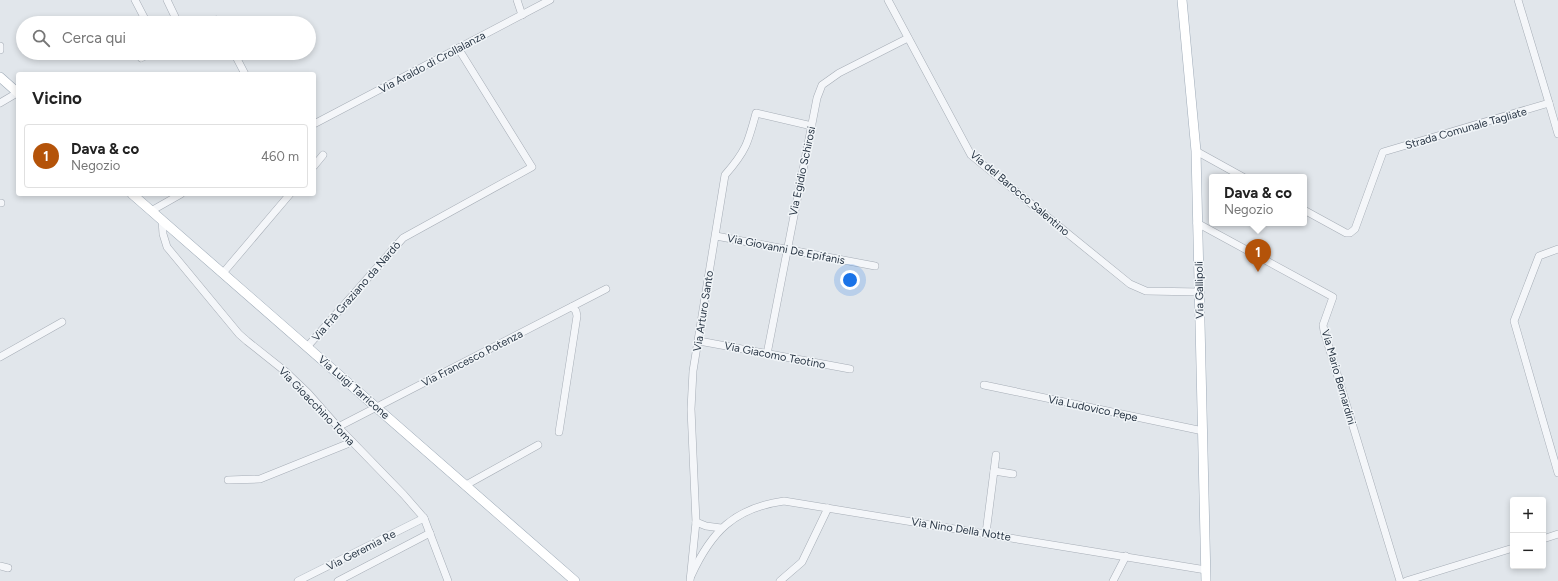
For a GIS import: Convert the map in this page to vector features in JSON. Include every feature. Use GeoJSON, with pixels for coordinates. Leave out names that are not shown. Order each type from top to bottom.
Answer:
{"type":"FeatureCollection","features":[{"type":"Feature","properties":{"kind":"main road","name":"Via Gallipoli"},"geometry":{"type":"LineString","coordinates":[[1182,0],[1196,152],[1206,581]]}},
{"type":"Feature","properties":{"kind":"main road"},"geometry":{"type":"LineString","coordinates":[[0,77],[16,91]]}},
{"type":"Feature","properties":{"kind":"main road","name":"Via Luigi Tarricone"},"geometry":{"type":"LineString","coordinates":[[134,196],[575,581]]}},
{"type":"Feature","properties":{"kind":"street"},"geometry":{"type":"LineString","coordinates":[[135,0],[143,16]]}},
{"type":"Feature","properties":{"kind":"street"},"geometry":{"type":"LineString","coordinates":[[167,0],[175,16]]}},
{"type":"Feature","properties":{"kind":"street"},"geometry":{"type":"LineString","coordinates":[[517,0],[522,15]]}},
{"type":"Feature","properties":{"kind":"street","name":"Via Araldo di Crollalanza"},"geometry":{"type":"LineString","coordinates":[[316,123],[550,0]]}},
{"type":"Feature","properties":{"kind":"street","name":"Via del Barocco Salentino"},"geometry":{"type":"LineString","coordinates":[[888,0],[971,155],[1130,284],[1146,291],[1200,292]]}},
{"type":"Feature","properties":{"kind":"street"},"geometry":{"type":"LineString","coordinates":[[1518,0],[1558,134]]}},
{"type":"Feature","properties":{"kind":"street","name":"Via Egidio Schirosi"},"geometry":{"type":"LineString","coordinates":[[767,354],[786,249],[817,98],[822,85],[839,73],[908,38]]}},
{"type":"Feature","properties":{"kind":"street","name":"Via Frà Graziano da Nardò"},"geometry":{"type":"LineString","coordinates":[[307,347],[403,238],[532,167],[458,48]]}},
{"type":"Feature","properties":{"kind":"street"},"geometry":{"type":"LineString","coordinates":[[238,60],[245,72]]}},
{"type":"Feature","properties":{"kind":"street"},"geometry":{"type":"LineString","coordinates":[[0,103],[16,94]]}},
{"type":"Feature","properties":{"kind":"street","name":"Strada Comunale Tagliate"},"geometry":{"type":"LineString","coordinates":[[1307,212],[1346,233],[1352,232],[1366,200],[1383,152],[1549,104]]}},
{"type":"Feature","properties":{"kind":"street","name":"Via Arturo Santo"},"geometry":{"type":"LineString","coordinates":[[691,578],[696,522],[691,409],[693,371],[718,236],[725,175],[741,157],[748,144],[756,113],[812,126]]}},
{"type":"Feature","properties":{"kind":"street"},"geometry":{"type":"LineString","coordinates":[[1196,152],[1237,174]]}},
{"type":"Feature","properties":{"kind":"street"},"geometry":{"type":"LineString","coordinates":[[316,164],[324,154]]}},
{"type":"Feature","properties":{"kind":"street"},"geometry":{"type":"LineString","coordinates":[[151,210],[176,196]]}},
{"type":"Feature","properties":{"kind":"street"},"geometry":{"type":"LineString","coordinates":[[223,272],[288,196]]}},
{"type":"Feature","properties":{"kind":"street","name":"Via Gioacchino Toma"},"geometry":{"type":"LineString","coordinates":[[162,220],[163,234],[167,247],[246,342],[286,372],[308,392],[338,427],[404,495],[424,518],[448,581]]}},
{"type":"Feature","properties":{"kind":"street","name":"Via Mario Bernardini"},"geometry":{"type":"LineString","coordinates":[[1198,223],[1333,297],[1323,324],[1324,331],[1400,581]]}},
{"type":"Feature","properties":{"kind":"street","name":"Via Giovanni De Epifanis"},"geometry":{"type":"LineString","coordinates":[[718,236],[875,266]]}},
{"type":"Feature","properties":{"kind":"street"},"geometry":{"type":"LineString","coordinates":[[1558,249],[1540,256],[1514,321],[1558,473]]}},
{"type":"Feature","properties":{"kind":"street","name":"Via Francesco Potenza"},"geometry":{"type":"LineString","coordinates":[[338,427],[606,289]]}},
{"type":"Feature","properties":{"kind":"street"},"geometry":{"type":"LineString","coordinates":[[559,432],[577,316],[576,311],[572,307]]}},
{"type":"Feature","properties":{"kind":"street"},"geometry":{"type":"LineString","coordinates":[[0,357],[62,322]]}},
{"type":"Feature","properties":{"kind":"street","name":"Via Giacomo Teotino"},"geometry":{"type":"LineString","coordinates":[[699,341],[850,369]]}},
{"type":"Feature","properties":{"kind":"street","name":"Via Ludovico Pepe"},"geometry":{"type":"LineString","coordinates":[[984,385],[1203,431]]}},
{"type":"Feature","properties":{"kind":"street"},"geometry":{"type":"LineString","coordinates":[[228,480],[260,479],[352,442]]}},
{"type":"Feature","properties":{"kind":"street"},"geometry":{"type":"LineString","coordinates":[[466,485],[538,445]]}},
{"type":"Feature","properties":{"kind":"street"},"geometry":{"type":"LineString","coordinates":[[986,533],[996,455]]}},
{"type":"Feature","properties":{"kind":"street"},"geometry":{"type":"LineString","coordinates":[[994,471],[1014,474]]}},
{"type":"Feature","properties":{"kind":"street","name":"Via Nino Della Notte"},"geometry":{"type":"LineString","coordinates":[[721,528],[743,514],[768,504],[784,501],[1206,570]]}},
{"type":"Feature","properties":{"kind":"street"},"geometry":{"type":"LineString","coordinates":[[780,581],[802,562],[828,508]]}},
{"type":"Feature","properties":{"kind":"street","name":"Via Geremia Re"},"geometry":{"type":"LineString","coordinates":[[298,581],[424,518]]}},
{"type":"Feature","properties":{"kind":"street"},"geometry":{"type":"LineString","coordinates":[[696,522],[706,526],[721,528]]}},
{"type":"Feature","properties":{"kind":"street","name":"Via Arturo Santo"},"geometry":{"type":"LineString","coordinates":[[691,578],[709,542],[721,528]]}},
{"type":"Feature","properties":{"kind":"street"},"geometry":{"type":"LineString","coordinates":[[338,581],[430,533]]}},
{"type":"Feature","properties":{"kind":"street"},"geometry":{"type":"LineString","coordinates":[[1546,538],[1558,534]]}},
{"type":"Feature","properties":{"kind":"street"},"geometry":{"type":"LineString","coordinates":[[1406,581],[1510,549]]}},
{"type":"Feature","properties":{"kind":"street"},"geometry":{"type":"LineString","coordinates":[[1113,581],[1126,556]]}},
{"type":"Feature","properties":{"kind":"street"},"geometry":{"type":"LineString","coordinates":[[0,566],[8,568]]}},
{"type":"Feature","properties":{"kind":"place","name":"Dava & co"},"geometry":{"type":"Point","coordinates":[1258,272]}}]}
